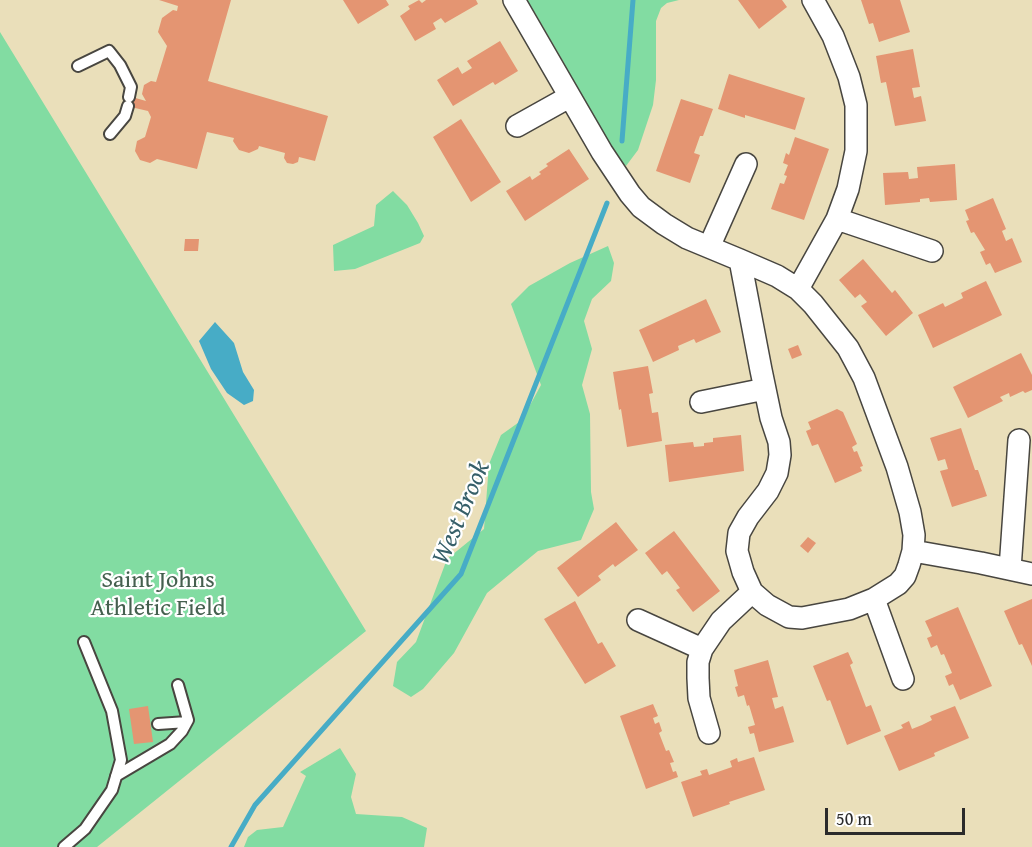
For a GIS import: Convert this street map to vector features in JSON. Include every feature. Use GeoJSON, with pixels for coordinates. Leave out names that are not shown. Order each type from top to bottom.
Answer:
{"type":"FeatureCollection","features":[{"type":"Feature","properties":{"kind":"street"},"geometry":{"type":"LineString","coordinates":[[514,0],[602,152],[641,207],[672,228],[709,247],[740,260],[777,276],[798,289],[848,348],[864,378],[897,466],[914,535],[913,551],[905,576],[888,592],[849,609],[802,618],[789,616],[776,610],[752,592],[743,572],[737,551],[739,533],[768,490],[777,472],[780,455],[740,260]]}},
{"type":"Feature","properties":{"kind":"street"},"geometry":{"type":"LineString","coordinates":[[798,289],[837,219],[848,189],[856,151],[856,105],[849,77],[833,36],[813,0]]}},
{"type":"Feature","properties":{"kind":"street"},"geometry":{"type":"LineString","coordinates":[[517,126],[569,97]]}},
{"type":"Feature","properties":{"kind":"street"},"geometry":{"type":"LineString","coordinates":[[709,247],[746,164]]}},
{"type":"Feature","properties":{"kind":"street"},"geometry":{"type":"LineString","coordinates":[[837,219],[932,251]]}},
{"type":"Feature","properties":{"kind":"street"},"geometry":{"type":"LineString","coordinates":[[701,402],[765,389]]}},
{"type":"Feature","properties":{"kind":"street"},"geometry":{"type":"LineString","coordinates":[[1010,569],[1019,440]]}},
{"type":"Feature","properties":{"kind":"street"},"geometry":{"type":"LineString","coordinates":[[913,551],[1032,574]]}},
{"type":"Feature","properties":{"kind":"street"},"geometry":{"type":"LineString","coordinates":[[709,733],[699,698],[698,662],[702,649],[721,621],[752,592]]}},
{"type":"Feature","properties":{"kind":"street"},"geometry":{"type":"LineString","coordinates":[[874,599],[903,678]]}},
{"type":"Feature","properties":{"kind":"street"},"geometry":{"type":"LineString","coordinates":[[638,620],[702,649]]}},
{"type":"Feature","properties":{"kind":"lane"},"geometry":{"type":"LineString","coordinates":[[78,66],[109,51],[120,65],[131,87],[125,116],[110,134]]}},
{"type":"Feature","properties":{"kind":"lane"},"geometry":{"type":"LineString","coordinates":[[64,847],[85,829],[112,790],[121,760],[112,711],[84,642]]}},
{"type":"Feature","properties":{"kind":"lane"},"geometry":{"type":"LineString","coordinates":[[116,776],[170,744],[182,731],[187,722],[178,685]]}},
{"type":"Feature","properties":{"kind":"lane"},"geometry":{"type":"LineString","coordinates":[[158,724],[187,722]]}},
{"type":"Feature","properties":{"kind":"green space"},"geometry":{"type":"Polygon","coordinates":[[[521,0],[679,0],[667,3],[661,8],[656,21],[656,80],[653,105],[638,150],[626,166],[583,117],[569,90],[564,63],[535,13],[521,0]]]}},
{"type":"Feature","properties":{"kind":"green space","name":"Saint Johns Athletic Field"},"geometry":{"type":"Polygon","coordinates":[[[0,32],[366,631],[97,847],[0,847],[0,32]]]}},
{"type":"Feature","properties":{"kind":"green space"},"geometry":{"type":"Polygon","coordinates":[[[393,191],[407,205],[418,223],[424,236],[420,243],[355,269],[334,271],[333,245],[374,226],[376,205],[393,191]]]}},
{"type":"Feature","properties":{"kind":"green space"},"geometry":{"type":"Polygon","coordinates":[[[608,246],[614,263],[611,281],[592,299],[584,321],[592,349],[582,385],[590,414],[591,492],[594,509],[581,540],[538,551],[487,593],[454,653],[423,689],[411,697],[393,686],[397,662],[416,642],[447,559],[484,529],[489,464],[501,435],[522,420],[541,385],[511,304],[529,286],[570,263],[608,246]]]}},
{"type":"Feature","properties":{"kind":"green space"},"geometry":{"type":"Polygon","coordinates":[[[340,748],[356,774],[351,797],[356,814],[402,817],[427,828],[424,847],[244,847],[248,837],[257,830],[283,827],[306,776],[300,772],[340,748]]]}},
{"type":"Feature","properties":{"kind":"water"},"geometry":{"type":"Polygon","coordinates":[[[215,322],[234,343],[243,372],[254,390],[253,401],[244,405],[227,393],[211,369],[199,341],[215,322]]]}},
{"type":"Feature","properties":{"kind":"building"},"geometry":{"type":"Polygon","coordinates":[[[159,0],[231,0],[208,81],[328,116],[315,161],[299,157],[298,162],[287,163],[284,158],[285,153],[259,146],[258,149],[249,153],[239,150],[233,141],[234,138],[207,132],[197,169],[157,159],[150,163],[140,160],[135,151],[137,141],[145,137],[151,117],[148,111],[122,105],[125,95],[146,101],[142,94],[144,85],[151,81],[156,82],[167,46],[158,32],[162,18],[173,10],[177,11],[178,6],[159,0]]]}},
{"type":"Feature","properties":{"kind":"building"},"geometry":{"type":"Polygon","coordinates":[[[343,0],[386,0],[389,5],[358,24],[343,0]]]}},
{"type":"Feature","properties":{"kind":"building"},"geometry":{"type":"Polygon","coordinates":[[[419,0],[422,3],[426,0],[476,0],[478,4],[445,23],[441,18],[433,23],[436,29],[415,41],[400,16],[410,9],[408,6],[419,0]]]}},
{"type":"Feature","properties":{"kind":"building"},"geometry":{"type":"Polygon","coordinates":[[[738,0],[782,0],[787,7],[759,29],[738,0]]]}},
{"type":"Feature","properties":{"kind":"building"},"geometry":{"type":"Polygon","coordinates":[[[861,0],[900,0],[910,32],[879,42],[873,23],[869,24],[861,0]]]}},
{"type":"Feature","properties":{"kind":"building"},"geometry":{"type":"Polygon","coordinates":[[[500,41],[518,71],[495,85],[493,82],[453,106],[437,80],[458,67],[462,74],[472,68],[467,61],[500,41]]]}},
{"type":"Feature","properties":{"kind":"building"},"geometry":{"type":"Polygon","coordinates":[[[913,49],[920,87],[912,88],[914,98],[921,96],[926,121],[895,126],[886,82],[881,83],[876,56],[913,49]]]}},
{"type":"Feature","properties":{"kind":"building"},"geometry":{"type":"Polygon","coordinates":[[[729,74],[805,98],[795,130],[718,109],[729,74]]]}},
{"type":"Feature","properties":{"kind":"building"},"geometry":{"type":"Polygon","coordinates":[[[681,99],[713,109],[694,153],[700,155],[690,183],[656,171],[681,99]]]}},
{"type":"Feature","properties":{"kind":"building"},"geometry":{"type":"Polygon","coordinates":[[[461,119],[501,182],[471,202],[433,137],[461,119]]]}},
{"type":"Feature","properties":{"kind":"building"},"geometry":{"type":"Polygon","coordinates":[[[795,137],[829,149],[804,220],[771,209],[780,183],[784,184],[787,176],[784,175],[788,165],[783,163],[786,153],[789,155],[795,137]]]}},
{"type":"Feature","properties":{"kind":"building"},"geometry":{"type":"Polygon","coordinates":[[[569,149],[589,179],[525,221],[506,191],[530,176],[532,180],[541,174],[539,172],[548,166],[546,164],[569,149]]]}},
{"type":"Feature","properties":{"kind":"building"},"geometry":{"type":"Polygon","coordinates":[[[955,164],[957,200],[930,202],[929,198],[920,199],[920,202],[885,205],[883,173],[908,172],[909,179],[918,178],[917,167],[955,164]]]}},
{"type":"Feature","properties":{"kind":"building"},"geometry":{"type":"Polygon","coordinates":[[[993,198],[1006,229],[1002,231],[1006,241],[1012,238],[1022,262],[995,273],[990,263],[986,265],[980,252],[985,250],[974,232],[971,233],[966,221],[969,220],[965,210],[993,198]]]}},
{"type":"Feature","properties":{"kind":"building"},"geometry":{"type":"Polygon","coordinates":[[[185,239],[199,239],[198,251],[184,251],[185,239]]]}},
{"type":"Feature","properties":{"kind":"building"},"geometry":{"type":"Polygon","coordinates":[[[863,259],[892,293],[895,290],[913,313],[886,336],[861,306],[867,302],[860,294],[855,298],[839,280],[863,259]]]}},
{"type":"Feature","properties":{"kind":"building"},"geometry":{"type":"Polygon","coordinates":[[[986,281],[1002,315],[933,348],[918,315],[943,303],[945,307],[963,298],[961,293],[986,281]]]}},
{"type":"Feature","properties":{"kind":"building"},"geometry":{"type":"Polygon","coordinates":[[[706,299],[721,332],[696,343],[694,339],[678,346],[679,350],[653,362],[639,330],[706,299]]]}},
{"type":"Feature","properties":{"kind":"building"},"geometry":{"type":"Polygon","coordinates":[[[798,345],[802,355],[792,359],[788,349],[798,345]]]}},
{"type":"Feature","properties":{"kind":"building"},"geometry":{"type":"Polygon","coordinates":[[[1021,353],[1032,375],[1032,390],[1010,397],[1009,393],[1000,397],[1003,401],[968,418],[953,387],[1021,353]]]}},
{"type":"Feature","properties":{"kind":"building"},"geometry":{"type":"Polygon","coordinates":[[[648,366],[653,393],[649,394],[652,413],[658,412],[662,441],[627,447],[613,372],[648,366]]]}},
{"type":"Feature","properties":{"kind":"building"},"geometry":{"type":"Polygon","coordinates":[[[837,409],[843,412],[857,444],[852,447],[854,452],[857,451],[863,466],[860,467],[862,471],[835,483],[818,444],[812,446],[806,431],[811,429],[808,422],[837,409]]]}},
{"type":"Feature","properties":{"kind":"building"},"geometry":{"type":"Polygon","coordinates":[[[961,428],[975,470],[978,470],[987,496],[952,507],[940,471],[948,469],[945,459],[938,461],[930,438],[961,428]]]}},
{"type":"Feature","properties":{"kind":"building"},"geometry":{"type":"Polygon","coordinates":[[[741,435],[744,471],[669,482],[665,445],[693,442],[694,447],[704,446],[704,443],[713,442],[713,438],[741,435]]]}},
{"type":"Feature","properties":{"kind":"building"},"geometry":{"type":"Polygon","coordinates":[[[616,522],[638,550],[615,567],[613,564],[598,576],[601,580],[578,597],[557,568],[616,522]]]}},
{"type":"Feature","properties":{"kind":"building"},"geometry":{"type":"Polygon","coordinates":[[[674,531],[720,591],[693,612],[676,590],[680,588],[667,571],[662,575],[645,553],[674,531]]]}},
{"type":"Feature","properties":{"kind":"building"},"geometry":{"type":"Polygon","coordinates":[[[808,537],[816,543],[808,553],[800,546],[808,537]]]}},
{"type":"Feature","properties":{"kind":"building"},"geometry":{"type":"Polygon","coordinates":[[[1032,599],[1032,666],[1022,644],[1019,645],[1004,611],[1032,599]]]}},
{"type":"Feature","properties":{"kind":"building"},"geometry":{"type":"Polygon","coordinates":[[[575,601],[598,644],[602,642],[616,666],[585,684],[544,619],[575,601]]]}},
{"type":"Feature","properties":{"kind":"building"},"geometry":{"type":"Polygon","coordinates":[[[958,607],[992,686],[960,700],[953,684],[949,686],[945,676],[952,673],[944,654],[941,655],[937,645],[931,648],[927,638],[932,636],[925,621],[958,607]]]}},
{"type":"Feature","properties":{"kind":"building"},"geometry":{"type":"Polygon","coordinates":[[[848,652],[853,663],[850,665],[866,707],[871,705],[881,731],[847,745],[830,700],[827,701],[813,666],[848,652]]]}},
{"type":"Feature","properties":{"kind":"building"},"geometry":{"type":"Polygon","coordinates":[[[768,660],[778,697],[772,698],[775,709],[783,706],[794,742],[759,752],[754,733],[750,734],[748,727],[755,725],[749,705],[747,706],[744,695],[738,697],[734,670],[768,660]]]}},
{"type":"Feature","properties":{"kind":"building"},"geometry":{"type":"Polygon","coordinates":[[[653,704],[658,716],[653,718],[655,724],[659,722],[662,731],[659,733],[666,751],[669,750],[674,762],[670,763],[673,772],[676,771],[678,777],[646,789],[620,716],[653,704]]]}},
{"type":"Feature","properties":{"kind":"building"},"geometry":{"type":"Polygon","coordinates":[[[148,706],[153,742],[134,744],[129,709],[148,706]]]}},
{"type":"Feature","properties":{"kind":"building"},"geometry":{"type":"Polygon","coordinates":[[[955,706],[969,738],[899,771],[884,736],[903,728],[901,725],[909,721],[912,729],[922,725],[932,720],[930,716],[955,706]]]}},
{"type":"Feature","properties":{"kind":"building"},"geometry":{"type":"Polygon","coordinates":[[[754,757],[765,790],[693,817],[681,782],[702,775],[700,771],[707,769],[709,775],[732,767],[730,761],[737,758],[738,762],[754,757]]]}},
{"type":"Feature","properties":{"kind":"waterway","name":"West Brook"},"geometry":{"type":"LineString","coordinates":[[622,141],[633,0]]}},
{"type":"Feature","properties":{"kind":"waterway","name":"West Brook"},"geometry":{"type":"LineString","coordinates":[[231,847],[255,805],[461,574],[607,203]]}}]}
